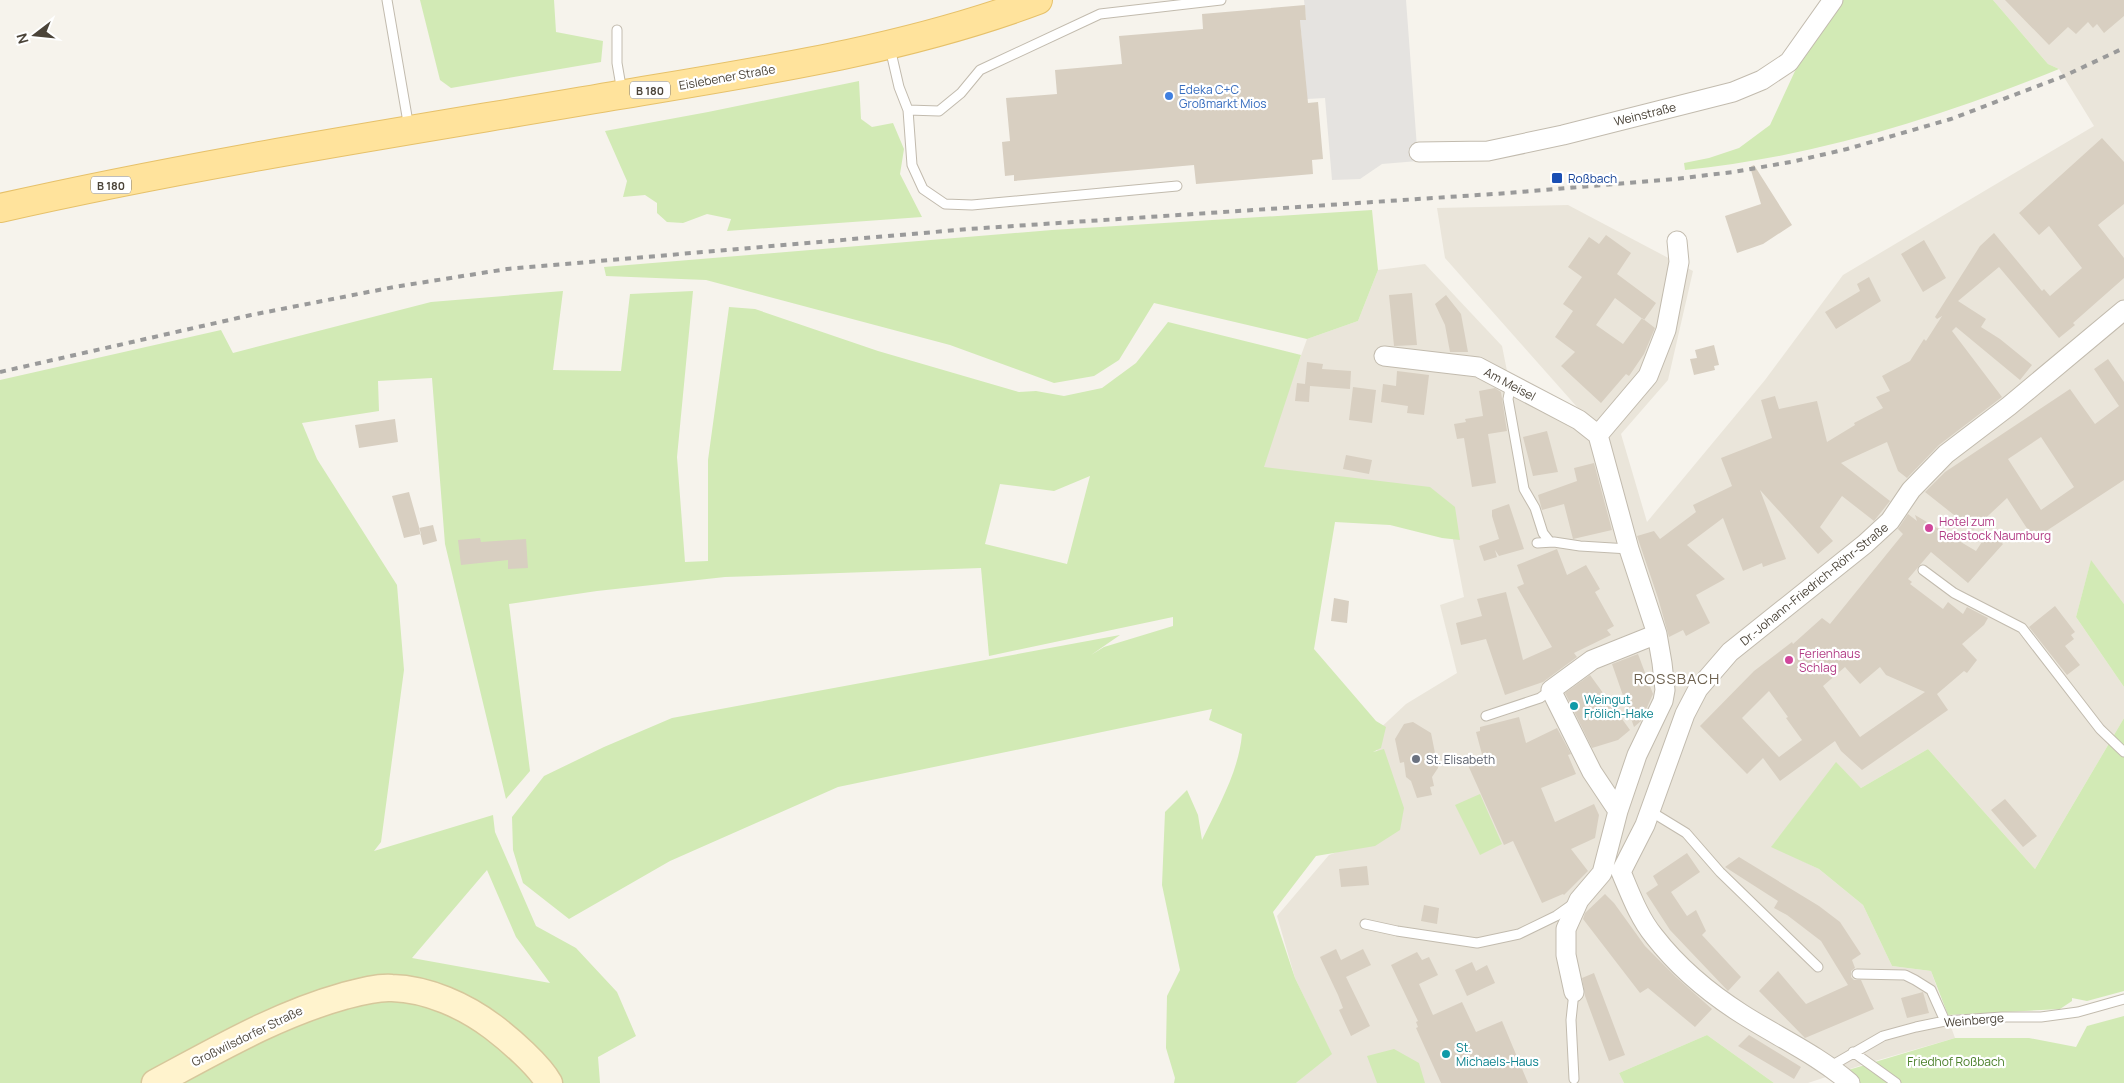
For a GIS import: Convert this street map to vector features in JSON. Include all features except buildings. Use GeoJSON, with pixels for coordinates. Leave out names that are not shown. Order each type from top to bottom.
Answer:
{"type":"FeatureCollection","features":[{"type":"Feature","properties":{"kind":"main road","name":"Eislebener Straße"},"geometry":{"type":"LineString","coordinates":[[410,131],[768,70],[889,45],[951,29],[1038,0]]}},
{"type":"Feature","properties":{"kind":"main road","name":"B 180"},"geometry":{"type":"LineString","coordinates":[[0,208],[172,172],[410,131]]}},
{"type":"Feature","properties":{"kind":"street","name":"Weinstraße"},"geometry":{"type":"LineString","coordinates":[[1419,152],[1488,151],[1563,135],[1733,92],[1762,80],[1789,62],[1834,0]]}},
{"type":"Feature","properties":{"kind":"street"},"geometry":{"type":"LineString","coordinates":[[1574,992],[1566,955],[1566,929],[1579,900],[1602,873],[1618,811],[1637,755],[1664,701],[1665,690],[1657,634],[1629,549],[1598,435],[1648,376],[1666,330],[1679,262],[1677,241]]}},
{"type":"Feature","properties":{"kind":"street","name":"Dr.-Johann-Friedrich-Röhr-Straße"},"geometry":{"type":"LineString","coordinates":[[1621,872],[1650,811],[1685,714],[1698,689],[1730,652],[1865,544],[1890,521],[1911,490],[1946,454],[2009,406],[2124,310]]}},
{"type":"Feature","properties":{"kind":"street","name":"Am Meisel"},"geometry":{"type":"LineString","coordinates":[[1384,356],[1478,367],[1579,420],[1598,435]]}},
{"type":"Feature","properties":{"kind":"street"},"geometry":{"type":"LineString","coordinates":[[1618,811],[1592,772],[1551,690],[1592,660],[1657,634]]}},
{"type":"Feature","properties":{"kind":"street"},"geometry":{"type":"LineString","coordinates":[[1602,873],[1621,872],[1634,902],[1653,935],[1704,988],[1742,1014],[1831,1066],[1850,1083]]}},
{"type":"Feature","properties":{"kind":"street","name":"Großwilsdorfer Straße"},"geometry":{"type":"LineString","coordinates":[[155,1083],[256,1029],[309,1006],[367,990],[392,988],[432,995],[474,1012],[511,1040],[549,1083]]}},
{"type":"Feature","properties":{"kind":"lane"},"geometry":{"type":"LineString","coordinates":[[387,0],[410,131]]}},
{"type":"Feature","properties":{"kind":"lane"},"geometry":{"type":"LineString","coordinates":[[908,110],[939,111],[960,93],[980,70],[1100,14],[1221,0]]}},
{"type":"Feature","properties":{"kind":"lane"},"geometry":{"type":"LineString","coordinates":[[617,30],[617,62],[622,95]]}},
{"type":"Feature","properties":{"kind":"lane"},"geometry":{"type":"LineString","coordinates":[[889,45],[899,86],[908,110],[912,165],[923,189],[945,204],[972,206],[1177,186]]}},
{"type":"Feature","properties":{"kind":"lane"},"geometry":{"type":"LineString","coordinates":[[1511,384],[1508,399],[1524,489],[1536,508],[1543,533],[1550,542]]}},
{"type":"Feature","properties":{"kind":"lane"},"geometry":{"type":"LineString","coordinates":[[1537,544],[1550,542],[1629,549]]}},
{"type":"Feature","properties":{"kind":"lane"},"geometry":{"type":"LineString","coordinates":[[1923,570],[1954,592],[2022,628],[2100,729],[2124,752]]}},
{"type":"Feature","properties":{"kind":"lane"},"geometry":{"type":"LineString","coordinates":[[1486,716],[1540,698],[1551,690]]}},
{"type":"Feature","properties":{"kind":"lane"},"geometry":{"type":"LineString","coordinates":[[1650,811],[1686,834],[1720,872],[1818,967]]}},
{"type":"Feature","properties":{"kind":"lane"},"geometry":{"type":"LineString","coordinates":[[1365,924],[1397,931],[1477,943],[1519,934],[1556,916],[1579,900]]}},
{"type":"Feature","properties":{"kind":"lane"},"geometry":{"type":"LineString","coordinates":[[1857,974],[1905,975],[1916,980],[1932,990],[1945,1021]]}},
{"type":"Feature","properties":{"kind":"lane"},"geometry":{"type":"LineString","coordinates":[[1574,992],[1571,1020],[1574,1079]]}},
{"type":"Feature","properties":{"kind":"lane","name":"Weinberge"},"geometry":{"type":"LineString","coordinates":[[1831,1066],[1883,1036],[1945,1021],[2002,1017],[2041,1017],[2078,1012],[2124,999]]}},
{"type":"Feature","properties":{"kind":"lane"},"geometry":{"type":"LineString","coordinates":[[1853,1052],[1896,1083]]}},
{"type":"Feature","properties":{"kind":"shaded area"},"geometry":{"type":"Polygon","coordinates":[[[1304,0],[1406,0],[1418,161],[1382,164],[1360,179],[1332,180],[1325,98],[1307,99],[1300,20],[1306,19],[1304,0]]]}},
{"type":"Feature","properties":{"kind":"shaded area"},"geometry":{"type":"Polygon","coordinates":[[[1993,0],[2124,0],[2124,604],[2091,561],[2076,617],[2124,687],[2124,718],[2035,869],[1928,749],[1861,788],[1836,763],[1772,846],[1819,869],[1863,905],[1892,966],[1931,971],[1955,1038],[1868,1063],[1808,1083],[1774,1083],[1707,1035],[1619,1073],[1624,1083],[1296,1083],[1331,1053],[1295,978],[1277,916],[1329,855],[1394,831],[1374,734],[1406,704],[1457,673],[1440,605],[1464,597],[1447,508],[1260,469],[1307,339],[1358,321],[1378,270],[1425,264],[1502,346],[1508,376],[1585,416],[1445,258],[1437,208],[1568,205],[1693,271],[1668,380],[1621,434],[1647,522],[1765,380],[1843,275],[2094,126],[2059,69],[2048,64],[1993,0]]]}},
{"type":"Feature","properties":{"kind":"green space"},"geometry":{"type":"Polygon","coordinates":[[[420,0],[554,0],[556,32],[603,41],[601,62],[451,88],[440,80],[420,0]]]}},
{"type":"Feature","properties":{"kind":"green space"},"geometry":{"type":"Polygon","coordinates":[[[1841,0],[1993,0],[2048,64],[2059,69],[1968,104],[1875,133],[1781,156],[1685,170],[1684,163],[1709,158],[1739,148],[1770,125],[1795,71],[1841,0]]]}},
{"type":"Feature","properties":{"kind":"green space"},"geometry":{"type":"Polygon","coordinates":[[[859,81],[861,119],[872,127],[893,123],[904,149],[900,174],[922,217],[727,231],[731,219],[707,214],[683,223],[667,222],[657,213],[657,203],[645,195],[623,197],[627,181],[605,131],[859,81]]]}},
{"type":"Feature","properties":{"kind":"green space"},"geometry":{"type":"Polygon","coordinates":[[[1372,210],[1378,270],[1358,321],[1307,339],[1154,303],[1119,360],[1094,376],[1054,383],[950,345],[706,280],[606,276],[604,267],[1052,230],[1372,210]]]}},
{"type":"Feature","properties":{"kind":"green space"},"geometry":{"type":"Polygon","coordinates":[[[563,291],[553,370],[621,371],[630,294],[693,291],[677,457],[685,562],[708,561],[708,460],[729,307],[755,309],[878,351],[1019,392],[1036,391],[1064,396],[1102,388],[1136,363],[1168,322],[1301,355],[1264,467],[1430,487],[1455,507],[1460,540],[1442,538],[1390,525],[1335,522],[1314,649],[1376,721],[1386,727],[1381,748],[1373,752],[1384,749],[1404,808],[1400,830],[1375,846],[1316,856],[1273,912],[1295,978],[1332,1054],[1296,1083],[1174,1083],[1175,1078],[1166,1048],[1167,996],[1180,970],[1162,885],[1165,812],[1187,790],[1198,815],[1202,840],[1221,802],[1237,762],[1242,734],[1209,720],[1212,709],[838,787],[670,861],[569,919],[523,883],[513,850],[512,817],[544,776],[604,747],[672,718],[1120,635],[1091,655],[1104,647],[1173,626],[1173,617],[989,656],[981,568],[725,577],[597,591],[509,604],[530,771],[506,799],[445,544],[432,378],[378,381],[379,411],[302,423],[317,459],[397,585],[404,670],[381,842],[374,851],[493,815],[495,832],[536,926],[576,948],[617,992],[636,1036],[598,1057],[600,1083],[0,1083],[0,380],[221,330],[233,353],[431,302],[563,291]],[[1090,476],[1054,491],[1000,484],[985,544],[1067,564],[1090,476]],[[487,870],[412,958],[550,983],[516,937],[487,870]]]}},
{"type":"Feature","properties":{"kind":"green space"},"geometry":{"type":"Polygon","coordinates":[[[2091,560],[2124,604],[2124,687],[2076,617],[2091,560]]]}},
{"type":"Feature","properties":{"kind":"green space"},"geometry":{"type":"Polygon","coordinates":[[[2124,718],[2124,991],[2087,1001],[2072,998],[2072,1001],[2060,1009],[1948,1015],[1931,971],[1892,966],[1863,905],[1819,869],[1771,847],[1836,762],[1861,788],[1928,749],[2035,869],[2124,718]]]}},
{"type":"Feature","properties":{"kind":"green space"},"geometry":{"type":"Polygon","coordinates":[[[1480,794],[1502,844],[1480,855],[1455,805],[1480,794]]]}},
{"type":"Feature","properties":{"kind":"green space","name":"Friedhof Roßbach"},"geometry":{"type":"Polygon","coordinates":[[[2124,1016],[2124,1083],[1859,1083],[1845,1071],[1955,1038],[2029,1038],[2076,1047],[2087,1026],[2124,1016]]]}},
{"type":"Feature","properties":{"kind":"green space"},"geometry":{"type":"Polygon","coordinates":[[[1707,1035],[1774,1083],[1624,1083],[1619,1073],[1707,1035]]]}},
{"type":"Feature","properties":{"kind":"green space"},"geometry":{"type":"Polygon","coordinates":[[[1394,1049],[1419,1063],[1425,1083],[1377,1083],[1367,1056],[1394,1049]]]}},
{"type":"Feature","properties":{"kind":"railway"},"geometry":{"type":"LineString","coordinates":[[0,372],[251,315],[394,287],[507,269],[969,229],[1508,193],[1675,179],[1733,172],[1791,162],[1847,149],[1951,119],[2064,76],[2124,48]]}},
{"type":"Feature","properties":{"kind":"place","name":"Edeka C+C Großmarkt Mios"},"geometry":{"type":"Point","coordinates":[1169,96]}},
{"type":"Feature","properties":{"kind":"place","name":"Roßbach"},"geometry":{"type":"Point","coordinates":[1557,178]}},
{"type":"Feature","properties":{"kind":"place","name":"Hotel zum Rebstock Naumburg"},"geometry":{"type":"Point","coordinates":[1929,528]}},
{"type":"Feature","properties":{"kind":"place","name":"Ferienhaus Schlag"},"geometry":{"type":"Point","coordinates":[1789,660]}},
{"type":"Feature","properties":{"kind":"place","name":"Weingut Frölich-Hake"},"geometry":{"type":"Point","coordinates":[1574,706]}},
{"type":"Feature","properties":{"kind":"place","name":"St. Elisabeth"},"geometry":{"type":"Point","coordinates":[1416,759]}},
{"type":"Feature","properties":{"kind":"place","name":"St. Michaels-Haus"},"geometry":{"type":"Point","coordinates":[1446,1054]}},
{"type":"Feature","properties":{"kind":"district","name":"ROSSBACH"},"geometry":{"type":"Point","coordinates":[1677,678]}}]}
